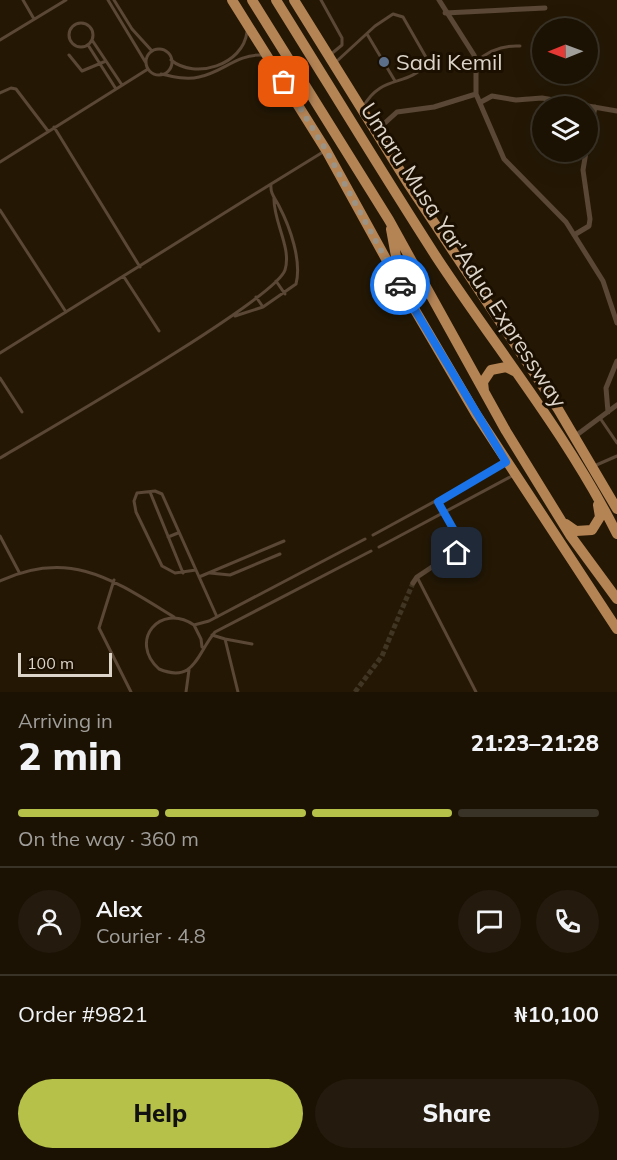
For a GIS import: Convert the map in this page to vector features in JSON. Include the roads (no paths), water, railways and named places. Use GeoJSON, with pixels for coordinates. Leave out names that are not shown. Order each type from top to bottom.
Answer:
{"type":"FeatureCollection","features":[{"type":"Feature","properties":{"kind":"highway"},"geometry":{"type":"LineString","coordinates":[[232,0],[326,150],[402,288],[506,462],[617,628]]}},
{"type":"Feature","properties":{"kind":"highway","name":"Umaru Musa Yar'Adua Expressway"},"geometry":{"type":"LineString","coordinates":[[252,0],[389,220],[484,393],[561,520],[617,599]]}},
{"type":"Feature","properties":{"kind":"highway","name":"Umaru Musa Yar'Adua Expressway"},"geometry":{"type":"LineString","coordinates":[[276,0],[435,255],[519,373],[617,534]]}},
{"type":"Feature","properties":{"kind":"highway","name":"Umaru Musa Yar'Adua Expressway"},"geometry":{"type":"LineString","coordinates":[[294,0],[453,251],[574,436],[617,509]]}},
{"type":"Feature","properties":{"kind":"highway"},"geometry":{"type":"LineString","coordinates":[[319,40],[344,108]]}},
{"type":"Feature","properties":{"kind":"highway"},"geometry":{"type":"LineString","coordinates":[[270,60],[323,117]]}},
{"type":"Feature","properties":{"kind":"highway"},"geometry":{"type":"LineString","coordinates":[[408,209],[453,251]]}},
{"type":"Feature","properties":{"kind":"highway"},"geometry":{"type":"LineString","coordinates":[[389,220],[402,288]]}},
{"type":"Feature","properties":{"kind":"highway"},"geometry":{"type":"LineString","coordinates":[[484,393],[483,382],[491,370],[506,367],[519,373]]}},
{"type":"Feature","properties":{"kind":"highway"},"geometry":{"type":"LineString","coordinates":[[561,520],[576,531],[592,530],[600,517],[597,498]]}},
{"type":"Feature","properties":{"kind":"street"},"geometry":{"type":"LineString","coordinates":[[439,0],[445,14],[476,62],[476,94],[504,159],[554,208],[574,235],[603,281],[617,323]]}},
{"type":"Feature","properties":{"kind":"street"},"geometry":{"type":"LineString","coordinates":[[445,14],[545,8]]}},
{"type":"Feature","properties":{"kind":"street"},"geometry":{"type":"LineString","coordinates":[[376,131],[397,112],[434,107],[476,94]]}},
{"type":"Feature","properties":{"kind":"street"},"geometry":{"type":"LineString","coordinates":[[481,102],[492,96],[516,100],[532,99]]}},
{"type":"Feature","properties":{"kind":"street"},"geometry":{"type":"LineString","coordinates":[[598,108],[617,111]]}},
{"type":"Feature","properties":{"kind":"street"},"geometry":{"type":"LineString","coordinates":[[574,235],[589,226],[590,219],[583,170],[584,162]]}},
{"type":"Feature","properties":{"kind":"street"},"geometry":{"type":"LineString","coordinates":[[608,412],[606,388],[617,361]]}},
{"type":"Feature","properties":{"kind":"street"},"geometry":{"type":"LineString","coordinates":[[574,436],[617,405]]}},
{"type":"Feature","properties":{"kind":"street"},"geometry":{"type":"LineString","coordinates":[[415,580],[459,549],[459,539],[438,502]]}},
{"type":"Feature","properties":{"kind":"lane"},"geometry":{"type":"LineString","coordinates":[[23,0],[34,19]]}},
{"type":"Feature","properties":{"kind":"lane"},"geometry":{"type":"LineString","coordinates":[[0,40],[66,0]]}},
{"type":"Feature","properties":{"kind":"lane"},"geometry":{"type":"LineString","coordinates":[[108,0],[148,69],[153,73],[191,78],[201,77],[245,55],[270,60]]}},
{"type":"Feature","properties":{"kind":"lane"},"geometry":{"type":"LineString","coordinates":[[114,0],[132,29],[152,51]]}},
{"type":"Feature","properties":{"kind":"lane"},"geometry":{"type":"LineString","coordinates":[[321,0],[342,38],[342,45],[331,60]]}},
{"type":"Feature","properties":{"kind":"lane"},"geometry":{"type":"LineString","coordinates":[[331,60],[393,14],[403,17],[427,59],[426,64],[422,70],[376,89],[362,109]]}},
{"type":"Feature","properties":{"kind":"lane"},"geometry":{"type":"LineString","coordinates":[[85,23],[93,32],[92,40],[88,45],[80,47],[73,44],[69,37],[71,29],[77,24],[85,23]]}},
{"type":"Feature","properties":{"kind":"lane"},"geometry":{"type":"LineString","coordinates":[[146,63],[152,51],[162,49],[171,60],[191,70],[212,68],[241,50],[247,36],[248,24]]}},
{"type":"Feature","properties":{"kind":"lane"},"geometry":{"type":"LineString","coordinates":[[367,33],[395,81]]}},
{"type":"Feature","properties":{"kind":"lane"},"geometry":{"type":"LineString","coordinates":[[92,40],[122,85]]}},
{"type":"Feature","properties":{"kind":"lane"},"geometry":{"type":"LineString","coordinates":[[88,45],[116,89]]}},
{"type":"Feature","properties":{"kind":"lane"},"geometry":{"type":"LineString","coordinates":[[476,62],[489,52],[508,45],[520,45]]}},
{"type":"Feature","properties":{"kind":"lane"},"geometry":{"type":"LineString","coordinates":[[69,55],[82,71],[106,61]]}},
{"type":"Feature","properties":{"kind":"lane"},"geometry":{"type":"LineString","coordinates":[[161,74],[168,70],[171,60]]}},
{"type":"Feature","properties":{"kind":"lane"},"geometry":{"type":"LineString","coordinates":[[0,162],[148,69]]}},
{"type":"Feature","properties":{"kind":"lane"},"geometry":{"type":"LineString","coordinates":[[0,93],[11,88],[16,89],[48,131]]}},
{"type":"Feature","properties":{"kind":"lane"},"geometry":{"type":"LineString","coordinates":[[54,127],[140,267]]}},
{"type":"Feature","properties":{"kind":"lane"},"geometry":{"type":"LineString","coordinates":[[0,353],[326,150]]}},
{"type":"Feature","properties":{"kind":"lane"},"geometry":{"type":"LineString","coordinates":[[233,316],[263,307],[285,294],[296,284],[298,270],[287,226],[274,198],[271,184]]}},
{"type":"Feature","properties":{"kind":"lane"},"geometry":{"type":"LineString","coordinates":[[0,458],[233,316],[276,281],[285,271],[286,257],[273,208],[274,198]]}},
{"type":"Feature","properties":{"kind":"lane"},"geometry":{"type":"LineString","coordinates":[[0,210],[66,312]]}},
{"type":"Feature","properties":{"kind":"lane"},"geometry":{"type":"LineString","coordinates":[[123,277],[159,331]]}},
{"type":"Feature","properties":{"kind":"lane"},"geometry":{"type":"LineString","coordinates":[[276,281],[285,294]]}},
{"type":"Feature","properties":{"kind":"lane"},"geometry":{"type":"LineString","coordinates":[[256,297],[263,307]]}},
{"type":"Feature","properties":{"kind":"lane"},"geometry":{"type":"LineString","coordinates":[[0,378],[22,412]]}},
{"type":"Feature","properties":{"kind":"lane"},"geometry":{"type":"LineString","coordinates":[[600,418],[617,443]]}},
{"type":"Feature","properties":{"kind":"lane"},"geometry":{"type":"LineString","coordinates":[[592,466],[615,456],[617,463]]}},
{"type":"Feature","properties":{"kind":"lane"},"geometry":{"type":"LineString","coordinates":[[373,535],[438,502],[506,462]]}},
{"type":"Feature","properties":{"kind":"lane"},"geometry":{"type":"LineString","coordinates":[[379,547],[514,475]]}},
{"type":"Feature","properties":{"kind":"lane"},"geometry":{"type":"LineString","coordinates":[[196,570],[183,573],[169,571],[162,566],[136,512],[135,495],[140,492],[162,494],[217,616]]}},
{"type":"Feature","properties":{"kind":"lane"},"geometry":{"type":"LineString","coordinates":[[150,492],[183,573]]}},
{"type":"Feature","properties":{"kind":"lane"},"geometry":{"type":"LineString","coordinates":[[168,537],[178,532]]}},
{"type":"Feature","properties":{"kind":"lane"},"geometry":{"type":"LineString","coordinates":[[0,536],[19,572]]}},
{"type":"Feature","properties":{"kind":"lane"},"geometry":{"type":"LineString","coordinates":[[0,581],[19,572],[48,567],[85,571],[114,580],[174,617],[194,625],[217,616],[365,540]]}},
{"type":"Feature","properties":{"kind":"lane"},"geometry":{"type":"LineString","coordinates":[[199,577],[284,541]]}},
{"type":"Feature","properties":{"kind":"lane"},"geometry":{"type":"LineString","coordinates":[[174,617],[160,621],[150,630],[146,640],[147,653],[152,663],[168,673],[189,669],[196,664],[202,647],[212,635],[371,551]]}},
{"type":"Feature","properties":{"kind":"lane"},"geometry":{"type":"LineString","coordinates":[[208,573],[230,575],[280,554]]}},
{"type":"Feature","properties":{"kind":"lane"},"geometry":{"type":"LineString","coordinates":[[114,580],[99,628],[131,692]]}},
{"type":"Feature","properties":{"kind":"lane"},"geometry":{"type":"LineString","coordinates":[[415,580],[476,692]]}},
{"type":"Feature","properties":{"kind":"lane"},"geometry":{"type":"LineString","coordinates":[[194,625],[202,647]]}},
{"type":"Feature","properties":{"kind":"lane"},"geometry":{"type":"LineString","coordinates":[[212,635],[252,644]]}},
{"type":"Feature","properties":{"kind":"lane"},"geometry":{"type":"LineString","coordinates":[[225,639],[238,692]]}},
{"type":"Feature","properties":{"kind":"lane"},"geometry":{"type":"LineString","coordinates":[[186,692],[189,669]]}},
{"type":"Feature","properties":{"kind":"tunnel"},"geometry":{"type":"LineString","coordinates":[[355,692],[382,656],[413,583]]}},
{"type":"Feature","properties":{"kind":"place","name":"Sadi Kemil"},"geometry":{"type":"Point","coordinates":[384,62]}}]}
